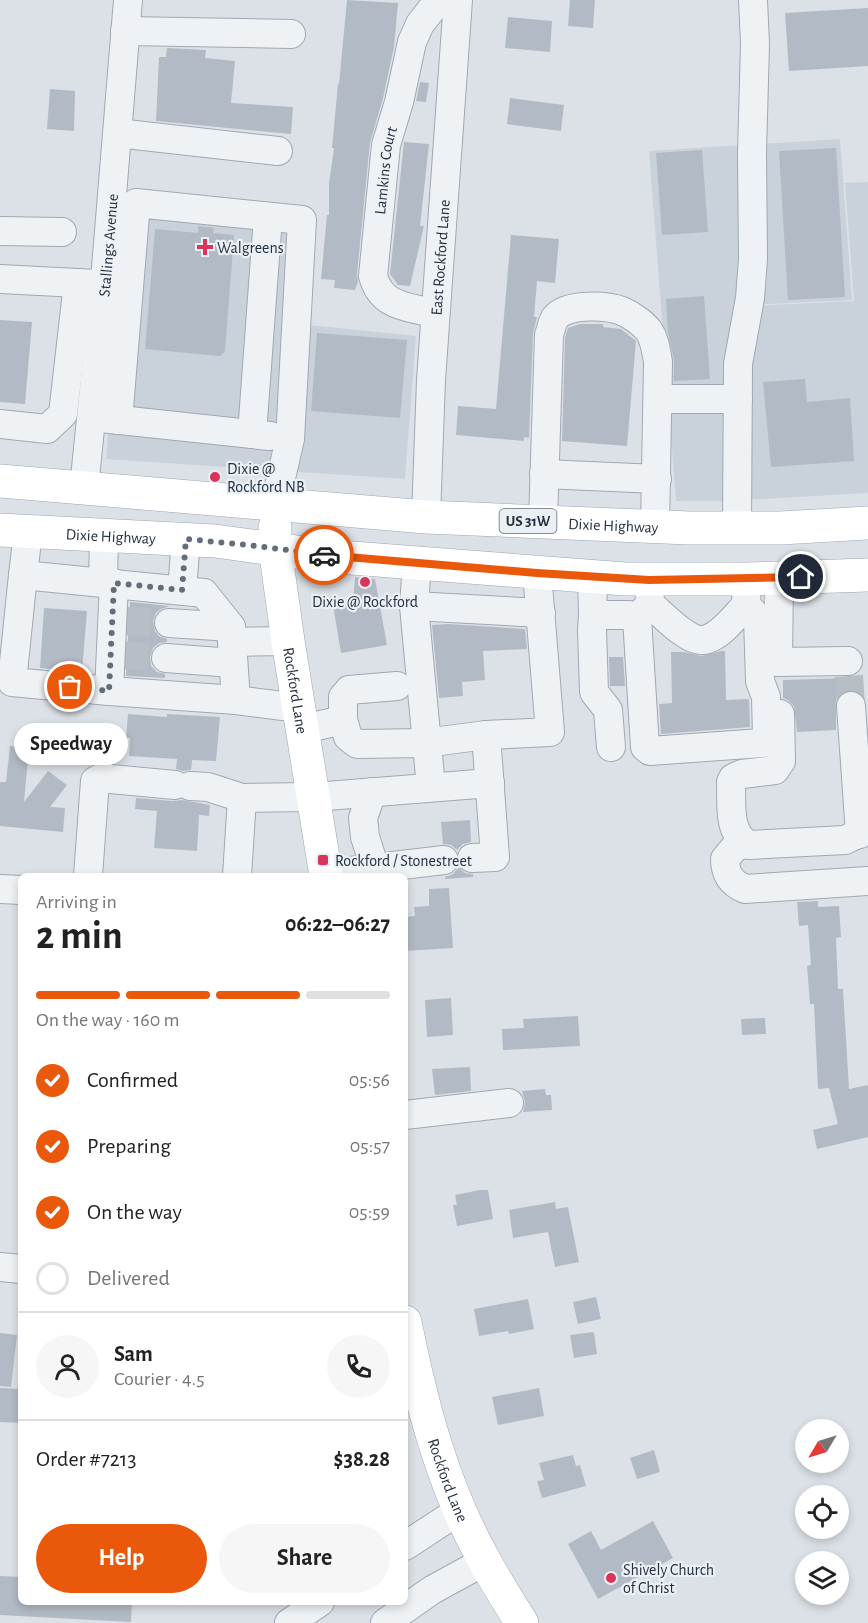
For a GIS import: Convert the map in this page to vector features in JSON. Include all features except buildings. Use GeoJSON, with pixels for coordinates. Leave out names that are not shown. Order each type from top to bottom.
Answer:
{"type":"FeatureCollection","features":[{"type":"Feature","properties":{"kind":"main road","name":"Dixie Highway"},"geometry":{"type":"LineString","coordinates":[[0,481],[426,517],[737,529],[868,523]]}},
{"type":"Feature","properties":{"kind":"main road","name":"Rockford Lane"},"geometry":{"type":"LineString","coordinates":[[275,504],[275,548],[326,873]]}},
{"type":"Feature","properties":{"kind":"main road","name":"Dixie Highway"},"geometry":{"type":"LineString","coordinates":[[14,531],[186,539],[326,556],[592,577],[645,601],[747,592],[779,578],[868,575]]}},
{"type":"Feature","properties":{"kind":"main road","name":"Rockford Lane"},"geometry":{"type":"LineString","coordinates":[[408,1336],[426,1414],[447,1479],[484,1561],[522,1623]]}},
{"type":"Feature","properties":{"kind":"street","name":"Stallings Avenue"},"geometry":{"type":"LineString","coordinates":[[84,488],[105,418],[91,284],[117,133],[128,0]]}},
{"type":"Feature","properties":{"kind":"street","name":"Lamkins Court"},"geometry":{"type":"LineString","coordinates":[[435,314],[384,298],[376,288],[373,276],[386,145],[399,102],[412,42],[420,24],[430,10],[444,0]]}},
{"type":"Feature","properties":{"kind":"street","name":"East Rockford Lane"},"geometry":{"type":"LineString","coordinates":[[426,517],[435,314],[458,0]]}},
{"type":"Feature","properties":{"kind":"street"},"geometry":{"type":"LineString","coordinates":[[737,529],[738,364],[750,298],[753,259],[752,153],[755,44],[753,0]]}},
{"type":"Feature","properties":{"kind":"street"},"geometry":{"type":"LineString","coordinates":[[125,31],[291,34]]}},
{"type":"Feature","properties":{"kind":"street"},"geometry":{"type":"LineString","coordinates":[[117,133],[278,151]]}},
{"type":"Feature","properties":{"kind":"street"},"geometry":{"type":"LineString","coordinates":[[275,504],[290,439],[302,220],[136,203],[105,418],[290,439]]}},
{"type":"Feature","properties":{"kind":"street"},"geometry":{"type":"LineString","coordinates":[[252,434],[268,217]]}},
{"type":"Feature","properties":{"kind":"street"},"geometry":{"type":"LineString","coordinates":[[0,231],[62,232]]}},
{"type":"Feature","properties":{"kind":"street"},"geometry":{"type":"LineString","coordinates":[[0,279],[91,284],[63,414],[47,429],[0,424]]}},
{"type":"Feature","properties":{"kind":"street"},"geometry":{"type":"LineString","coordinates":[[543,522],[549,335],[554,318],[561,312],[573,308],[606,308],[622,311],[637,320],[648,331],[655,344],[658,362],[655,527]]}},
{"type":"Feature","properties":{"kind":"street"},"geometry":{"type":"LineString","coordinates":[[658,399],[738,399]]}},
{"type":"Feature","properties":{"kind":"street"},"geometry":{"type":"LineString","coordinates":[[544,474],[657,479]]}},
{"type":"Feature","properties":{"kind":"street"},"geometry":{"type":"LineString","coordinates":[[14,531],[23,575],[12,682],[236,700],[301,719],[343,720]]}},
{"type":"Feature","properties":{"kind":"street"},"geometry":{"type":"LineString","coordinates":[[104,534],[108,583],[118,621],[116,655],[109,691]]}},
{"type":"Feature","properties":{"kind":"street"},"geometry":{"type":"LineString","coordinates":[[182,590],[186,539]]}},
{"type":"Feature","properties":{"kind":"street"},"geometry":{"type":"LineString","coordinates":[[417,563],[414,606],[431,788]]}},
{"type":"Feature","properties":{"kind":"street"},"geometry":{"type":"LineString","coordinates":[[397,686],[349,690],[343,697],[343,720],[348,737],[357,744],[425,743],[486,735],[550,732],[537,573]]}},
{"type":"Feature","properties":{"kind":"street"},"geometry":{"type":"LineString","coordinates":[[23,575],[204,592],[232,644],[236,700]]}},
{"type":"Feature","properties":{"kind":"street"},"geometry":{"type":"LineString","coordinates":[[592,577],[594,692],[608,710],[611,747]]}},
{"type":"Feature","properties":{"kind":"street"},"geometry":{"type":"LineString","coordinates":[[779,578],[778,662],[781,762],[775,770],[742,774],[733,778],[731,782],[733,825],[736,835],[741,840],[748,845],[844,840],[864,831],[851,706]]}},
{"type":"Feature","properties":{"kind":"street"},"geometry":{"type":"LineString","coordinates":[[645,601],[645,747],[650,751],[762,743],[767,738],[766,697],[760,681],[758,618],[747,592]]}},
{"type":"Feature","properties":{"kind":"street"},"geometry":{"type":"LineString","coordinates":[[645,601],[679,629],[702,641],[724,628],[747,592]]}},
{"type":"Feature","properties":{"kind":"street"},"geometry":{"type":"LineString","coordinates":[[594,615],[629,615],[645,601]]}},
{"type":"Feature","properties":{"kind":"street"},"geometry":{"type":"LineString","coordinates":[[414,606],[541,613]]}},
{"type":"Feature","properties":{"kind":"street"},"geometry":{"type":"LineString","coordinates":[[169,623],[232,644]]}},
{"type":"Feature","properties":{"kind":"street"},"geometry":{"type":"LineString","coordinates":[[166,658],[232,644],[288,641]]}},
{"type":"Feature","properties":{"kind":"street"},"geometry":{"type":"LineString","coordinates":[[778,662],[855,665]]}},
{"type":"Feature","properties":{"kind":"street"},"geometry":{"type":"LineString","coordinates":[[472,858],[495,857],[486,735]]}},
{"type":"Feature","properties":{"kind":"street"},"geometry":{"type":"LineString","coordinates":[[88,873],[95,781],[100,778],[208,786],[242,798],[314,797],[490,783]]}},
{"type":"Feature","properties":{"kind":"street"},"geometry":{"type":"LineString","coordinates":[[372,792],[363,818],[365,837],[375,868]]}},
{"type":"Feature","properties":{"kind":"street"},"geometry":{"type":"LineString","coordinates":[[237,873],[242,798]]}},
{"type":"Feature","properties":{"kind":"street"},"geometry":{"type":"LineString","coordinates":[[741,840],[725,859],[725,867],[735,884],[744,889],[868,881]]}},
{"type":"Feature","properties":{"kind":"street"},"geometry":{"type":"LineString","coordinates":[[340,873],[444,860]]}},
{"type":"Feature","properties":{"kind":"street"},"geometry":{"type":"LineString","coordinates":[[0,889],[18,890]]}},
{"type":"Feature","properties":{"kind":"street"},"geometry":{"type":"LineString","coordinates":[[408,1115],[509,1104]]}},
{"type":"Feature","properties":{"kind":"street"},"geometry":{"type":"LineString","coordinates":[[0,1267],[18,1269]]}},
{"type":"Feature","properties":{"kind":"street"},"geometry":{"type":"LineString","coordinates":[[408,1544],[460,1510]]}},
{"type":"Feature","properties":{"kind":"street"},"geometry":{"type":"LineString","coordinates":[[385,1623],[432,1590],[484,1561]]}},
{"type":"Feature","properties":{"kind":"street"},"geometry":{"type":"LineString","coordinates":[[289,1623],[316,1605]]}},
{"type":"Feature","properties":{"kind":"shaded area"},"geometry":{"type":"Polygon","coordinates":[[[840,139],[852,300],[743,305],[733,501],[676,501],[649,151],[840,139]]]}},
{"type":"Feature","properties":{"kind":"shaded area"},"geometry":{"type":"Polygon","coordinates":[[[868,182],[868,493],[743,500],[754,306],[854,301],[845,183],[868,182]]]}},
{"type":"Feature","properties":{"kind":"shaded area"},"geometry":{"type":"Polygon","coordinates":[[[130,193],[314,213],[309,325],[416,336],[405,479],[106,459],[130,193]]]}},
{"type":"Feature","properties":{"kind":"tunnel"},"geometry":{"type":"LineString","coordinates":[[123,621],[169,623]]}},
{"type":"Feature","properties":{"kind":"tunnel"},"geometry":{"type":"LineString","coordinates":[[121,655],[166,658]]}},
{"type":"Feature","properties":{"kind":"tunnel"},"geometry":{"type":"LineString","coordinates":[[849,676],[851,706]]}},
{"type":"Feature","properties":{"kind":"way so far"},"geometry":{"type":"LineString","coordinates":[[70,687],[109,691],[114,583],[182,590],[186,539],[324,555]]}},
{"type":"Feature","properties":{"kind":"place","name":"Walgreens"},"geometry":{"type":"Point","coordinates":[205,247]}},
{"type":"Feature","properties":{"kind":"place","name":"Dixie @ Rockford NB"},"geometry":{"type":"Point","coordinates":[215,477]}},
{"type":"Feature","properties":{"kind":"place","name":"Dixie @ Rockford"},"geometry":{"type":"Point","coordinates":[365,582]}},
{"type":"Feature","properties":{"kind":"place","name":"Speedway"},"geometry":{"type":"Point","coordinates":[70,687]}},
{"type":"Feature","properties":{"kind":"place","name":"Rockford / Stonestreet"},"geometry":{"type":"Point","coordinates":[323,860]}},
{"type":"Feature","properties":{"kind":"place","name":"Shively Church of Christ"},"geometry":{"type":"Point","coordinates":[611,1578]}},
{"type":"Feature","properties":{"kind":"route"},"geometry":{"type":"LineString","coordinates":[[324,555],[649,580],[801,577]]}}]}
